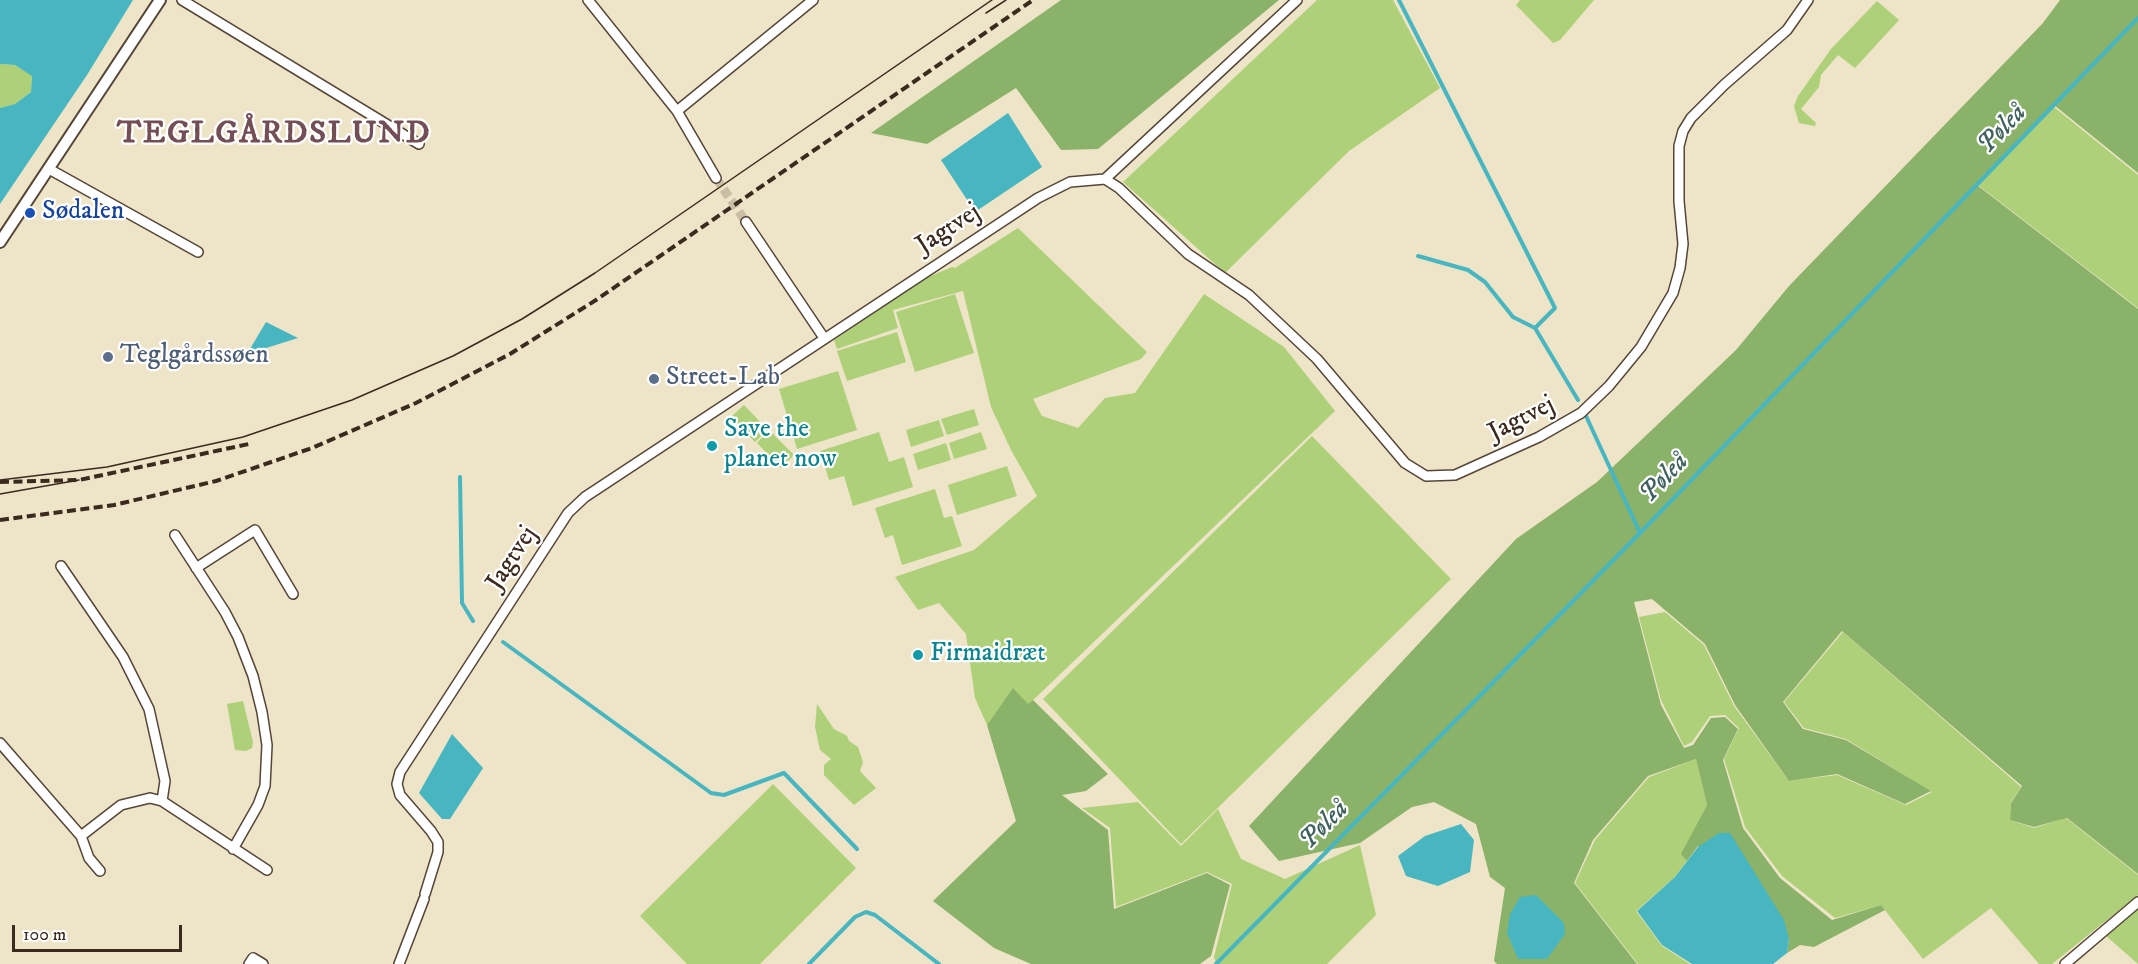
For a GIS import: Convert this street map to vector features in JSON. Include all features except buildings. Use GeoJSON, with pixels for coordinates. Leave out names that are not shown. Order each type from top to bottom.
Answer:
{"type":"FeatureCollection","features":[{"type":"Feature","properties":{"kind":"street"},"geometry":{"type":"LineString","coordinates":[[0,242],[160,0]]}},
{"type":"Feature","properties":{"kind":"street"},"geometry":{"type":"LineString","coordinates":[[182,0],[419,144]]}},
{"type":"Feature","properties":{"kind":"street"},"geometry":{"type":"LineString","coordinates":[[588,0],[677,111],[716,178]]}},
{"type":"Feature","properties":{"kind":"street"},"geometry":{"type":"LineString","coordinates":[[677,111],[813,0]]}},
{"type":"Feature","properties":{"kind":"street"},"geometry":{"type":"LineString","coordinates":[[1105,179],[1297,0]]}},
{"type":"Feature","properties":{"kind":"street","name":"Jagtvej"},"geometry":{"type":"LineString","coordinates":[[399,964],[438,852],[438,842],[431,831],[400,795],[397,784],[400,772],[568,513],[585,497],[1038,198],[1070,182],[1105,179],[1119,188],[1188,254],[1249,295],[1317,359],[1405,464],[1426,476],[1455,475],[1539,436],[1581,413],[1608,386],[1641,347],[1673,293],[1680,268],[1683,244],[1679,201],[1679,146],[1683,131],[1691,118],[1724,85],[1787,30],[1808,0]]}},
{"type":"Feature","properties":{"kind":"street"},"geometry":{"type":"LineString","coordinates":[[49,169],[198,252]]}},
{"type":"Feature","properties":{"kind":"street"},"geometry":{"type":"LineString","coordinates":[[746,222],[825,338]]}},
{"type":"Feature","properties":{"kind":"street"},"geometry":{"type":"LineString","coordinates":[[196,568],[255,530],[293,594]]}},
{"type":"Feature","properties":{"kind":"street"},"geometry":{"type":"LineString","coordinates":[[176,535],[225,612],[249,666],[262,712],[267,745],[263,794],[233,849]]}},
{"type":"Feature","properties":{"kind":"street"},"geometry":{"type":"LineString","coordinates":[[61,566],[123,657],[148,709],[165,781],[162,801]]}},
{"type":"Feature","properties":{"kind":"street"},"geometry":{"type":"LineString","coordinates":[[0,743],[81,836],[89,858],[100,871]]}},
{"type":"Feature","properties":{"kind":"street"},"geometry":{"type":"LineString","coordinates":[[81,836],[128,802],[150,798],[162,801],[267,870]]}},
{"type":"Feature","properties":{"kind":"street"},"geometry":{"type":"LineString","coordinates":[[2065,964],[2138,902]]}},
{"type":"Feature","properties":{"kind":"street"},"geometry":{"type":"LineString","coordinates":[[251,961],[262,964]]}},
{"type":"Feature","properties":{"kind":"green space"},"geometry":{"type":"Polygon","coordinates":[[[1061,0],[1279,0],[1098,149],[1061,150],[1016,88],[927,144],[871,133],[1061,0]]]}},
{"type":"Feature","properties":{"kind":"green space"},"geometry":{"type":"Polygon","coordinates":[[[1317,0],[1393,0],[1440,88],[1349,151],[1225,273],[1123,182],[1317,0]]]}},
{"type":"Feature","properties":{"kind":"green space"},"geometry":{"type":"Polygon","coordinates":[[[1520,0],[1594,0],[1560,40],[1553,43],[1516,5],[1520,0]]]}},
{"type":"Feature","properties":{"kind":"green space"},"geometry":{"type":"Polygon","coordinates":[[[2060,0],[2138,0],[2138,173],[2054,105],[1977,185],[2138,309],[2138,874],[2067,818],[2034,827],[2010,820],[2011,803],[2022,786],[1842,631],[1783,702],[1803,729],[1846,740],[1931,791],[1905,804],[1837,774],[1789,781],[1735,705],[1705,644],[1652,599],[1634,602],[1661,705],[1684,748],[1693,745],[1711,718],[1725,717],[1738,729],[1723,760],[1743,828],[1780,878],[1832,920],[1881,905],[1885,910],[1814,947],[1800,945],[1787,953],[1789,939],[1698,846],[1687,861],[1681,854],[1707,805],[1696,759],[1648,776],[1593,840],[1574,883],[1637,964],[1497,964],[1494,961],[1505,888],[1490,877],[1476,824],[1434,802],[1412,807],[1360,843],[1279,861],[1249,826],[1516,539],[1597,482],[1736,350],[1789,286],[2043,23],[2060,0]]]}},
{"type":"Feature","properties":{"kind":"green space"},"geometry":{"type":"Polygon","coordinates":[[[1877,1],[1899,20],[1855,68],[1838,55],[1821,75],[1819,87],[1801,109],[1816,123],[1815,126],[1799,123],[1794,106],[1798,96],[1831,49],[1877,1]]]}},
{"type":"Feature","properties":{"kind":"green space"},"geometry":{"type":"Polygon","coordinates":[[[0,64],[15,65],[32,75],[31,92],[15,104],[0,108],[0,64]]]}},
{"type":"Feature","properties":{"kind":"green space"},"geometry":{"type":"Polygon","coordinates":[[[2054,107],[2138,175],[2138,308],[1978,185],[2054,107]]]}},
{"type":"Feature","properties":{"kind":"green space"},"geometry":{"type":"Polygon","coordinates":[[[1018,228],[1147,352],[1141,359],[1033,399],[1042,416],[1078,428],[1105,398],[1135,393],[1204,294],[1284,347],[1335,411],[1028,705],[1013,689],[987,725],[975,698],[966,634],[939,603],[918,610],[895,577],[974,550],[1037,496],[1011,450],[991,407],[963,291],[893,310],[898,328],[837,349],[834,340],[926,278],[952,267],[955,268],[1018,228]]]}},
{"type":"Feature","properties":{"kind":"green space"},"geometry":{"type":"Polygon","coordinates":[[[955,294],[974,353],[915,372],[896,312],[955,294]]]}},
{"type":"Feature","properties":{"kind":"green space"},"geometry":{"type":"Polygon","coordinates":[[[897,332],[906,362],[847,381],[837,351],[897,332]]]}},
{"type":"Feature","properties":{"kind":"green space"},"geometry":{"type":"Polygon","coordinates":[[[838,371],[857,430],[797,449],[779,389],[838,371]]]}},
{"type":"Feature","properties":{"kind":"green space"},"geometry":{"type":"Polygon","coordinates":[[[744,405],[768,430],[755,442],[731,417],[744,405]]]}},
{"type":"Feature","properties":{"kind":"green space"},"geometry":{"type":"Polygon","coordinates":[[[974,409],[979,425],[947,435],[941,419],[974,409]]]}},
{"type":"Feature","properties":{"kind":"green space"},"geometry":{"type":"Polygon","coordinates":[[[939,420],[944,436],[911,447],[906,430],[939,420]]]}},
{"type":"Feature","properties":{"kind":"green space"},"geometry":{"type":"Polygon","coordinates":[[[769,430],[794,455],[781,468],[757,443],[769,430]]]}},
{"type":"Feature","properties":{"kind":"green space"},"geometry":{"type":"Polygon","coordinates":[[[879,432],[889,462],[904,457],[913,487],[853,506],[844,476],[829,480],[820,451],[879,432]]]}},
{"type":"Feature","properties":{"kind":"green space"},"geometry":{"type":"Polygon","coordinates":[[[981,432],[987,449],[954,459],[949,443],[981,432]]]}},
{"type":"Feature","properties":{"kind":"green space"},"geometry":{"type":"Polygon","coordinates":[[[1312,436],[1451,579],[1181,844],[1043,699],[1312,436]]]}},
{"type":"Feature","properties":{"kind":"green space"},"geometry":{"type":"Polygon","coordinates":[[[946,443],[951,460],[918,470],[913,454],[946,443]]]}},
{"type":"Feature","properties":{"kind":"green space"},"geometry":{"type":"Polygon","coordinates":[[[1007,466],[1017,496],[957,515],[948,485],[1007,466]]]}},
{"type":"Feature","properties":{"kind":"green space"},"geometry":{"type":"Polygon","coordinates":[[[935,489],[944,518],[952,516],[962,546],[902,565],[893,535],[885,538],[875,508],[935,489]]]}},
{"type":"Feature","properties":{"kind":"green space"},"geometry":{"type":"Polygon","coordinates":[[[1665,612],[1704,645],[1734,706],[1789,781],[1837,775],[1906,805],[1932,792],[1846,739],[1804,728],[1784,702],[1843,632],[2021,787],[2011,802],[2010,820],[2034,828],[2066,818],[2138,875],[2138,895],[2052,964],[2039,964],[1991,908],[1923,959],[1881,905],[1835,918],[1782,876],[1745,827],[1724,759],[1739,728],[1725,715],[1710,716],[1692,742],[1684,746],[1661,700],[1639,617],[1665,612]]]}},
{"type":"Feature","properties":{"kind":"green space"},"geometry":{"type":"Polygon","coordinates":[[[1013,688],[1028,704],[1033,700],[1108,774],[1086,791],[1062,795],[1108,830],[1114,909],[1207,873],[1230,885],[1211,956],[1200,964],[1031,964],[994,948],[933,901],[1016,821],[987,725],[1013,688]]]}},
{"type":"Feature","properties":{"kind":"green space"},"geometry":{"type":"Polygon","coordinates":[[[243,701],[253,742],[252,748],[246,751],[235,750],[227,704],[243,701]]]}},
{"type":"Feature","properties":{"kind":"green space"},"geometry":{"type":"Polygon","coordinates":[[[817,704],[834,729],[847,736],[849,741],[858,747],[863,762],[860,771],[876,788],[854,805],[824,775],[824,765],[831,759],[820,750],[815,727],[817,704]]]}},
{"type":"Feature","properties":{"kind":"green space"},"geometry":{"type":"Polygon","coordinates":[[[1696,759],[1707,805],[1682,854],[1687,861],[1675,877],[1636,911],[1662,946],[1690,964],[1638,964],[1575,883],[1595,840],[1649,777],[1696,759]]]}},
{"type":"Feature","properties":{"kind":"green space"},"geometry":{"type":"Polygon","coordinates":[[[773,784],[856,868],[760,964],[687,964],[640,916],[773,784]]]}},
{"type":"Feature","properties":{"kind":"green space"},"geometry":{"type":"Polygon","coordinates":[[[1138,802],[1181,846],[1218,809],[1241,859],[1285,879],[1360,845],[1376,915],[1327,964],[1216,964],[1214,957],[1232,884],[1207,872],[1116,907],[1110,828],[1082,808],[1138,802]]]}},
{"type":"Feature","properties":{"kind":"green space"},"geometry":{"type":"Polygon","coordinates":[[[2138,909],[2138,964],[2105,935],[2138,909]]]}},
{"type":"Feature","properties":{"kind":"water"},"geometry":{"type":"Polygon","coordinates":[[[0,0],[133,0],[87,75],[0,204],[0,108],[15,104],[31,92],[32,76],[15,65],[0,64],[0,0]]]}},
{"type":"Feature","properties":{"kind":"water"},"geometry":{"type":"Polygon","coordinates":[[[1008,113],[1042,167],[975,212],[941,160],[1008,113]]]}},
{"type":"Feature","properties":{"kind":"water"},"geometry":{"type":"Polygon","coordinates":[[[266,322],[298,338],[247,354],[266,322]]]}},
{"type":"Feature","properties":{"kind":"water"},"geometry":{"type":"Polygon","coordinates":[[[452,734],[483,768],[450,819],[442,819],[419,793],[452,734]]]}},
{"type":"Feature","properties":{"kind":"water"},"geometry":{"type":"Polygon","coordinates":[[[1461,824],[1474,840],[1470,872],[1438,886],[1406,876],[1398,856],[1425,836],[1461,824]]]}},
{"type":"Feature","properties":{"kind":"water"},"geometry":{"type":"Polygon","coordinates":[[[1719,833],[1730,833],[1784,920],[1789,939],[1787,953],[1773,964],[1692,964],[1662,945],[1637,911],[1675,877],[1698,847],[1719,833]]]}},
{"type":"Feature","properties":{"kind":"water"},"geometry":{"type":"Polygon","coordinates":[[[1536,895],[1564,923],[1565,934],[1547,959],[1518,959],[1507,933],[1510,914],[1520,897],[1536,895]]]}},
{"type":"Feature","properties":{"kind":"waterway"},"geometry":{"type":"LineString","coordinates":[[1399,0],[1555,308],[1535,328],[1578,400]]}},
{"type":"Feature","properties":{"kind":"waterway","name":"Pøleå"},"geometry":{"type":"LineString","coordinates":[[1216,964],[1640,533],[2138,18]]}},
{"type":"Feature","properties":{"kind":"waterway"},"geometry":{"type":"LineString","coordinates":[[1418,256],[1468,270],[1485,282],[1513,317],[1535,328]]}},
{"type":"Feature","properties":{"kind":"waterway"},"geometry":{"type":"LineString","coordinates":[[1586,416],[1640,533]]}},
{"type":"Feature","properties":{"kind":"waterway"},"geometry":{"type":"LineString","coordinates":[[460,477],[462,603],[473,621]]}},
{"type":"Feature","properties":{"kind":"waterway"},"geometry":{"type":"LineString","coordinates":[[503,642],[711,793],[724,795],[784,773],[857,849]]}},
{"type":"Feature","properties":{"kind":"waterway","name":"Pøleå"},"geometry":{"type":"LineString","coordinates":[[809,964],[855,917],[866,912],[875,915],[939,964]]}},
{"type":"Feature","properties":{"kind":"tunnel"},"geometry":{"type":"LineString","coordinates":[[716,178],[746,222]]}},
{"type":"Feature","properties":{"kind":"tram line"},"geometry":{"type":"LineString","coordinates":[[0,480],[107,467],[243,437],[352,400],[453,356],[522,319],[595,273],[992,0]]}},
{"type":"Feature","properties":{"kind":"tram line"},"geometry":{"type":"LineString","coordinates":[[986,13],[1006,0]]}},
{"type":"Feature","properties":{"kind":"tram line"},"geometry":{"type":"LineString","coordinates":[[0,494],[79,480]]}},
{"type":"Feature","properties":{"kind":"railway"},"geometry":{"type":"LineString","coordinates":[[0,520],[114,505],[216,481],[312,448],[416,403],[510,354],[596,300],[1033,0]]}},
{"type":"Feature","properties":{"kind":"railway"},"geometry":{"type":"LineString","coordinates":[[0,482],[79,480],[249,444]]}},
{"type":"Feature","properties":{"kind":"place","name":"Sødalen"},"geometry":{"type":"Point","coordinates":[30,213]}},
{"type":"Feature","properties":{"kind":"place","name":"Teglgårdssøen"},"geometry":{"type":"Point","coordinates":[108,357]}},
{"type":"Feature","properties":{"kind":"place","name":"Street-Lab"},"geometry":{"type":"Point","coordinates":[654,379]}},
{"type":"Feature","properties":{"kind":"place","name":"Save the planet now"},"geometry":{"type":"Point","coordinates":[712,446]}},
{"type":"Feature","properties":{"kind":"place","name":"Firmaidræt"},"geometry":{"type":"Point","coordinates":[918,655]}},
{"type":"Feature","properties":{"kind":"district","name":"TEGLGÅRDSLUND"},"geometry":{"type":"Point","coordinates":[274,135]}}]}
